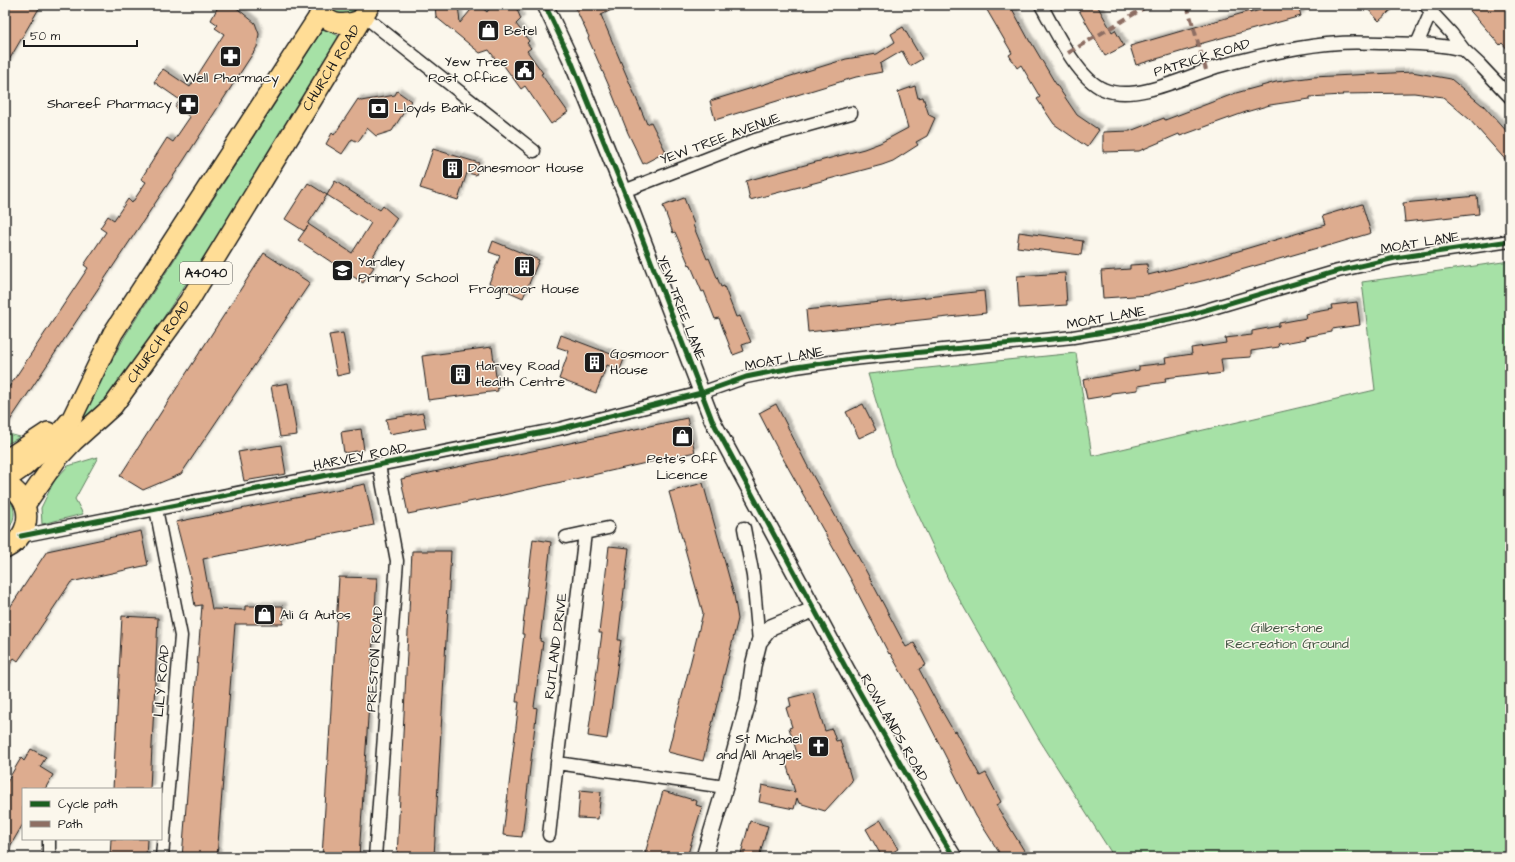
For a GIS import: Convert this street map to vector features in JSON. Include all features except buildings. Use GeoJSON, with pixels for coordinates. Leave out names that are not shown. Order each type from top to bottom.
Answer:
{"type":"FeatureCollection","features":[{"type":"Feature","properties":{"kind":"main road","name":"CHURCH ROAD"},"geometry":{"type":"LineString","coordinates":[[321,8],[330,21],[340,24],[350,24],[365,14]]}},
{"type":"Feature","properties":{"kind":"main road","name":"CHURCH ROAD"},"geometry":{"type":"LineString","coordinates":[[5,480],[24,467],[55,439],[72,418],[113,333],[317,19],[321,8]]}},
{"type":"Feature","properties":{"kind":"main road","name":"CHURCH ROAD"},"geometry":{"type":"LineString","coordinates":[[25,505],[57,459],[74,441],[113,406],[189,301],[365,14]]}},
{"type":"Feature","properties":{"kind":"main road","name":"A4040"},"geometry":{"type":"LineString","coordinates":[[5,458],[13,455],[50,430],[80,400]]}},
{"type":"Feature","properties":{"kind":"main road"},"geometry":{"type":"LineString","coordinates":[[5,484],[16,491],[25,505],[26,519],[21,536],[5,549]]}},
{"type":"Feature","properties":{"kind":"street","name":"YEW TREE LANE"},"geometry":{"type":"LineString","coordinates":[[545,5],[570,58],[624,191],[712,420],[725,448],[815,609]]}},
{"type":"Feature","properties":{"kind":"street","name":"PATRICK ROAD"},"geometry":{"type":"LineString","coordinates":[[1041,5],[1068,53],[1084,74],[1102,89],[1120,94],[1145,91],[1217,67],[1282,51],[1341,43],[1442,45],[1464,50]]}},
{"type":"Feature","properties":{"kind":"street"},"geometry":{"type":"LineString","coordinates":[[1417,44],[1428,8]]}},
{"type":"Feature","properties":{"kind":"street"},"geometry":{"type":"LineString","coordinates":[[1428,8],[1464,50],[1510,97]]}},
{"type":"Feature","properties":{"kind":"street"},"geometry":{"type":"LineString","coordinates":[[365,14],[534,151]]}},
{"type":"Feature","properties":{"kind":"street","name":"YEW TREE AVENUE"},"geometry":{"type":"LineString","coordinates":[[624,191],[755,140],[851,113]]}},
{"type":"Feature","properties":{"kind":"street","name":"MOAT LANE"},"geometry":{"type":"LineString","coordinates":[[701,393],[746,377],[796,367],[852,359],[1073,337],[1116,330],[1189,315],[1338,271],[1395,258],[1510,241]]}},
{"type":"Feature","properties":{"kind":"street","name":"HARVEY ROAD"},"geometry":{"type":"LineString","coordinates":[[21,536],[559,429],[701,393]]}},
{"type":"Feature","properties":{"kind":"street","name":"PRESTON ROAD"},"geometry":{"type":"LineString","coordinates":[[376,857],[397,561],[379,465]]}},
{"type":"Feature","properties":{"kind":"street","name":"LILY ROAD"},"geometry":{"type":"LineString","coordinates":[[156,509],[181,636],[162,857]]}},
{"type":"Feature","properties":{"kind":"street"},"geometry":{"type":"LineString","coordinates":[[566,537],[608,528]]}},
{"type":"Feature","properties":{"kind":"street"},"geometry":{"type":"LineString","coordinates":[[704,857],[748,702],[753,666],[759,642],[753,576],[744,528]]}},
{"type":"Feature","properties":{"kind":"street","name":"RUTLAND DRIVE"},"geometry":{"type":"LineString","coordinates":[[549,835],[585,533]]}},
{"type":"Feature","properties":{"kind":"street"},"geometry":{"type":"LineString","coordinates":[[759,642],[771,627],[815,609]]}},
{"type":"Feature","properties":{"kind":"street","name":"ROWLANDS ROAD"},"geometry":{"type":"LineString","coordinates":[[815,609],[851,677],[954,857]]}},
{"type":"Feature","properties":{"kind":"street"},"geometry":{"type":"LineString","coordinates":[[557,763],[725,787]]}},
{"type":"Feature","properties":{"kind":"street"},"geometry":{"type":"LineString","coordinates":[[49,840],[49,857]]}},
{"type":"Feature","properties":{"kind":"green space"},"geometry":{"type":"Polygon","coordinates":[[[334,5],[359,5],[352,14],[349,16],[343,16],[335,12],[334,5]]]}},
{"type":"Feature","properties":{"kind":"green space"},"geometry":{"type":"Polygon","coordinates":[[[323,29],[341,38],[221,231],[135,360],[85,423],[79,418],[86,408],[125,336],[323,29]]]}},
{"type":"Feature","properties":{"kind":"green space","name":"Gilberstone Recreation Ground"},"geometry":{"type":"Polygon","coordinates":[[[1510,261],[1510,857],[1114,857],[1039,739],[950,583],[895,465],[868,374],[1076,353],[1092,456],[1375,390],[1362,282],[1510,261]]]}},
{"type":"Feature","properties":{"kind":"green space"},"geometry":{"type":"Polygon","coordinates":[[[5,433],[20,437],[5,445],[5,433]]]}},
{"type":"Feature","properties":{"kind":"green space"},"geometry":{"type":"Polygon","coordinates":[[[98,457],[75,499],[83,514],[42,524],[41,508],[54,481],[68,466],[98,457]]]}},
{"type":"Feature","properties":{"kind":"green space"},"geometry":{"type":"Polygon","coordinates":[[[5,495],[12,504],[14,514],[9,529],[5,533],[5,495]]]}},
{"type":"Feature","properties":{"kind":"marked path"},"geometry":{"type":"LineString","coordinates":[[1068,53],[1149,5]]}},
{"type":"Feature","properties":{"kind":"marked path"},"geometry":{"type":"LineString","coordinates":[[1187,5],[1206,70]]}},
{"type":"Feature","properties":{"kind":"cycle path"},"geometry":{"type":"LineString","coordinates":[[545,5],[570,58],[624,191],[712,420],[847,670],[954,857]]}},
{"type":"Feature","properties":{"kind":"cycle path"},"geometry":{"type":"LineString","coordinates":[[21,536],[559,429],[701,393],[746,377],[796,367],[852,359],[1073,337],[1116,330],[1189,315],[1338,271],[1395,258],[1510,241]]}},
{"type":"Feature","properties":{"kind":"place","name":"Betel"},"geometry":{"type":"Point","coordinates":[488,31]}},
{"type":"Feature","properties":{"kind":"place","name":"Well Pharmacy"},"geometry":{"type":"Point","coordinates":[231,56]}},
{"type":"Feature","properties":{"kind":"place","name":"Yew Tree Post Office"},"geometry":{"type":"Point","coordinates":[524,70]}},
{"type":"Feature","properties":{"kind":"place","name":"Shareef Pharmacy"},"geometry":{"type":"Point","coordinates":[188,104]}},
{"type":"Feature","properties":{"kind":"place","name":"Lloyds Bank"},"geometry":{"type":"Point","coordinates":[379,108]}},
{"type":"Feature","properties":{"kind":"place","name":"Danesmoor House"},"geometry":{"type":"Point","coordinates":[452,168]}},
{"type":"Feature","properties":{"kind":"place","name":"Frogmoor House"},"geometry":{"type":"Point","coordinates":[524,267]}},
{"type":"Feature","properties":{"kind":"place","name":"Yardley Primary School"},"geometry":{"type":"Point","coordinates":[343,270]}},
{"type":"Feature","properties":{"kind":"place","name":"Gosmoor House"},"geometry":{"type":"Point","coordinates":[594,362]}},
{"type":"Feature","properties":{"kind":"place","name":"Harvey Road Health Centre"},"geometry":{"type":"Point","coordinates":[460,374]}},
{"type":"Feature","properties":{"kind":"place","name":"Pete's Off Licence"},"geometry":{"type":"Point","coordinates":[682,437]}},
{"type":"Feature","properties":{"kind":"place","name":"Ali G Autos"},"geometry":{"type":"Point","coordinates":[264,615]}},
{"type":"Feature","properties":{"kind":"place","name":"St Michael and All Angels"},"geometry":{"type":"Point","coordinates":[818,747]}}]}
